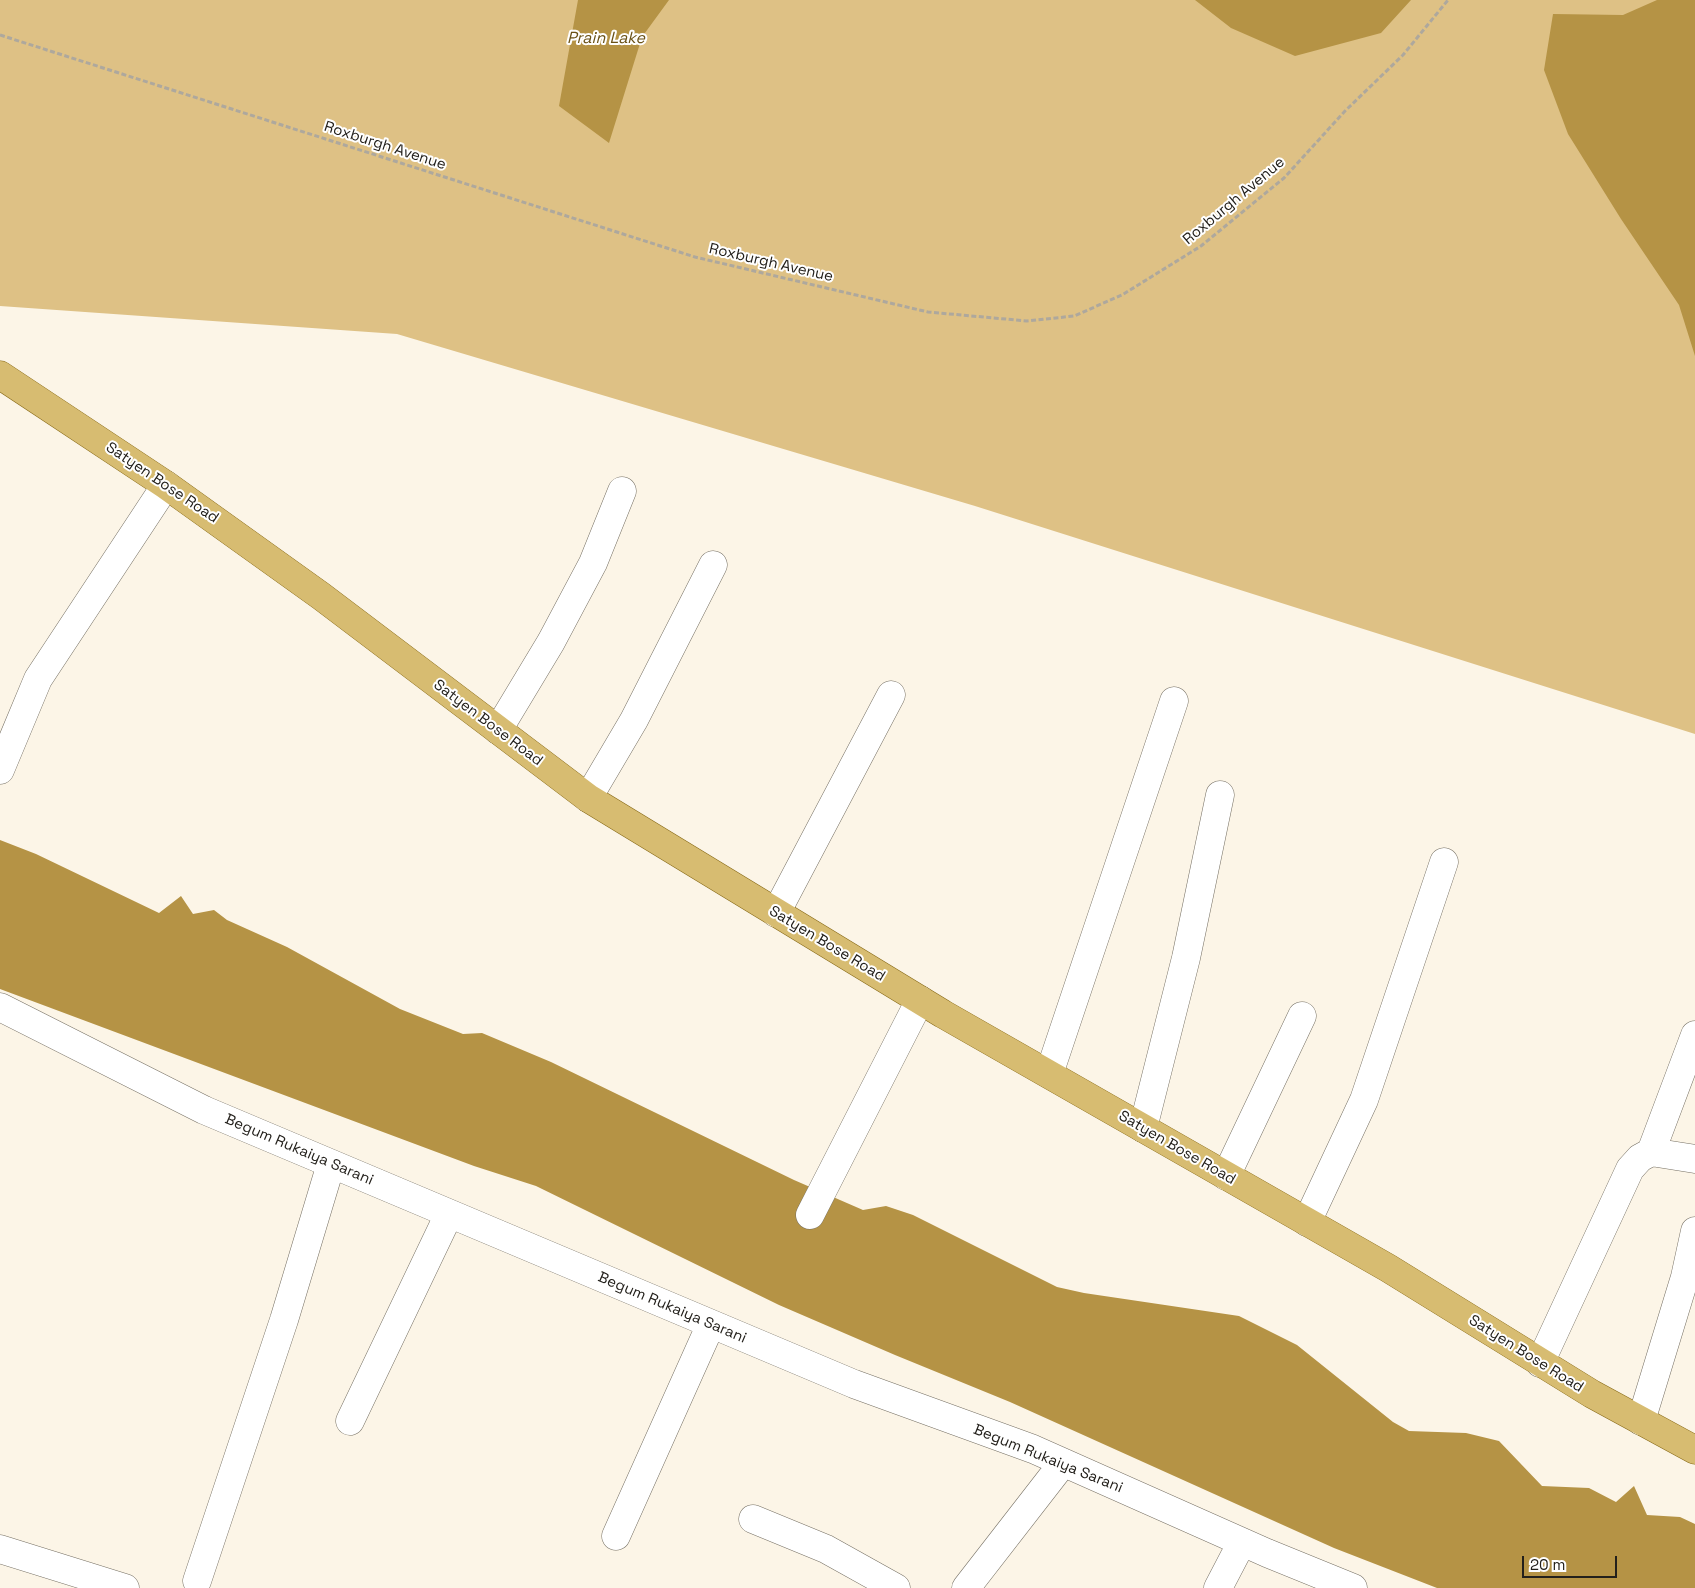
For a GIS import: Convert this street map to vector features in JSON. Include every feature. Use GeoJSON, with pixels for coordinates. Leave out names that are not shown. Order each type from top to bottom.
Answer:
{"type":"FeatureCollection","features":[{"type":"Feature","properties":{"kind":"main road","name":"Satyen Bose Road"},"geometry":{"type":"LineString","coordinates":[[0,375],[166,485],[321,596],[588,798],[920,1000],[1388,1268],[1540,1363],[1695,1450]]}},
{"type":"Feature","properties":{"kind":"street"},"geometry":{"type":"LineString","coordinates":[[0,770],[38,679],[166,485]]}},
{"type":"Feature","properties":{"kind":"street"},"geometry":{"type":"LineString","coordinates":[[498,730],[551,642],[593,563],[622,491]]}},
{"type":"Feature","properties":{"kind":"street"},"geometry":{"type":"LineString","coordinates":[[588,798],[634,720],[713,565]]}},
{"type":"Feature","properties":{"kind":"street"},"geometry":{"type":"LineString","coordinates":[[776,913],[891,695]]}},
{"type":"Feature","properties":{"kind":"street"},"geometry":{"type":"LineString","coordinates":[[1049,1074],[1174,701]]}},
{"type":"Feature","properties":{"kind":"street"},"geometry":{"type":"LineString","coordinates":[[1143,1128],[1186,958],[1220,795]]}},
{"type":"Feature","properties":{"kind":"street"},"geometry":{"type":"LineString","coordinates":[[1307,1222],[1364,1100],[1444,862]]}},
{"type":"Feature","properties":{"kind":"street"},"geometry":{"type":"LineString","coordinates":[[810,1215],[920,1000]]}},
{"type":"Feature","properties":{"kind":"street","name":"Begum Rukaiya Sarani"},"geometry":{"type":"LineString","coordinates":[[0,1006],[204,1110],[854,1384],[1033,1449],[1242,1542],[1353,1588]]}},
{"type":"Feature","properties":{"kind":"street"},"geometry":{"type":"LineString","coordinates":[[1226,1176],[1302,1016]]}},
{"type":"Feature","properties":{"kind":"street"},"geometry":{"type":"LineString","coordinates":[[1651,1152],[1695,1035]]}},
{"type":"Feature","properties":{"kind":"street"},"geometry":{"type":"LineString","coordinates":[[1540,1363],[1617,1193],[1630,1169],[1640,1158],[1651,1152],[1695,1160]]}},
{"type":"Feature","properties":{"kind":"street"},"geometry":{"type":"LineString","coordinates":[[197,1581],[284,1320],[331,1164]]}},
{"type":"Feature","properties":{"kind":"street"},"geometry":{"type":"LineString","coordinates":[[350,1421],[449,1214]]}},
{"type":"Feature","properties":{"kind":"street"},"geometry":{"type":"LineString","coordinates":[[1641,1421],[1684,1277],[1695,1231]]}},
{"type":"Feature","properties":{"kind":"street"},"geometry":{"type":"LineString","coordinates":[[616,1536],[711,1324]]}},
{"type":"Feature","properties":{"kind":"street"},"geometry":{"type":"LineString","coordinates":[[966,1588],[1064,1463]]}},
{"type":"Feature","properties":{"kind":"street"},"geometry":{"type":"LineString","coordinates":[[753,1519],[826,1549],[896,1588]]}},
{"type":"Feature","properties":{"kind":"street"},"geometry":{"type":"LineString","coordinates":[[1218,1588],[1242,1542]]}},
{"type":"Feature","properties":{"kind":"street"},"geometry":{"type":"LineString","coordinates":[[0,1549],[126,1588]]}},
{"type":"Feature","properties":{"kind":"path","name":"Roxburgh Avenue"},"geometry":{"type":"LineString","coordinates":[[0,34],[695,256],[928,312],[1027,320],[1074,316],[1122,295],[1201,246],[1284,178],[1346,111],[1403,55],[1448,0]]}},
{"type":"Feature","properties":{"kind":"shaded area"},"geometry":{"type":"Polygon","coordinates":[[[0,0],[1695,0],[1695,734],[975,506],[397,334],[0,306],[0,0]]]}},
{"type":"Feature","properties":{"kind":"water","name":"Prain Lake"},"geometry":{"type":"Polygon","coordinates":[[[578,0],[669,0],[642,37],[609,143],[559,106],[578,0]]]}},
{"type":"Feature","properties":{"kind":"water"},"geometry":{"type":"Polygon","coordinates":[[[1195,0],[1411,0],[1381,33],[1295,56],[1231,28],[1195,0]]]}},
{"type":"Feature","properties":{"kind":"water"},"geometry":{"type":"Polygon","coordinates":[[[1657,0],[1695,0],[1695,356],[1679,305],[1621,219],[1568,134],[1544,70],[1553,14],[1623,15],[1657,0]]]}},
{"type":"Feature","properties":{"kind":"water"},"geometry":{"type":"Polygon","coordinates":[[[0,840],[36,854],[159,913],[181,896],[193,914],[214,910],[227,920],[287,947],[400,1009],[463,1034],[482,1033],[551,1062],[794,1180],[863,1210],[886,1206],[913,1215],[1057,1287],[1084,1293],[1239,1316],[1297,1345],[1393,1422],[1409,1431],[1466,1433],[1499,1441],[1542,1486],[1589,1488],[1616,1502],[1634,1486],[1647,1515],[1680,1517],[1695,1524],[1695,1588],[1437,1588],[1334,1548],[1010,1402],[779,1305],[536,1186],[474,1166],[0,989],[0,840]]]}}]}
